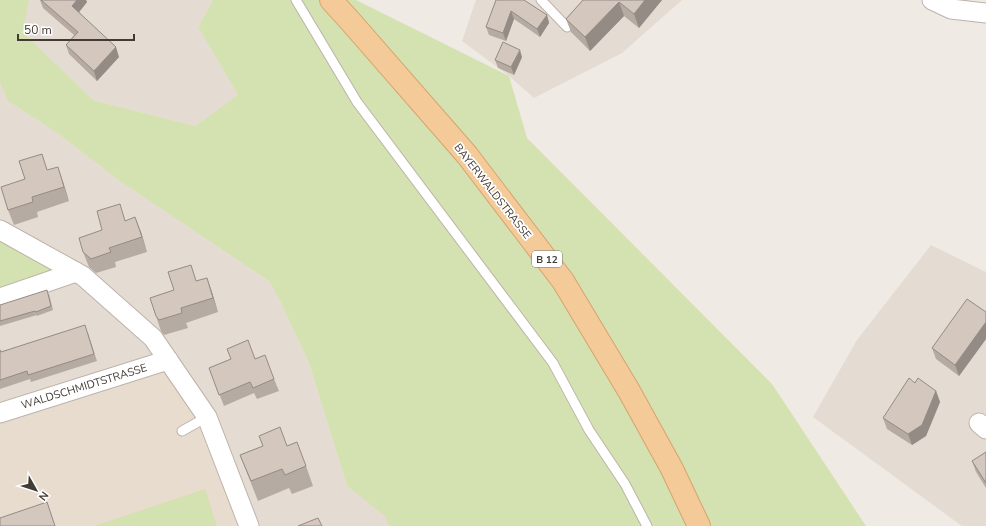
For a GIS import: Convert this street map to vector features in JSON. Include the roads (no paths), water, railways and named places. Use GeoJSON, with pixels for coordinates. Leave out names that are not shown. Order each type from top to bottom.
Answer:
{"type":"FeatureCollection","features":[{"type":"Feature","properties":{"kind":"main road","name":"BAYERWALDSTRASSE"},"geometry":{"type":"LineString","coordinates":[[331,0],[466,155],[563,280],[632,398],[672,470],[700,526]]}},
{"type":"Feature","properties":{"kind":"street"},"geometry":{"type":"LineString","coordinates":[[932,0],[951,9],[986,13]]}},
{"type":"Feature","properties":{"kind":"street"},"geometry":{"type":"LineString","coordinates":[[0,230],[82,276],[153,338],[207,417],[250,526]]}},
{"type":"Feature","properties":{"kind":"street"},"geometry":{"type":"LineString","coordinates":[[0,298],[76,272]]}},
{"type":"Feature","properties":{"kind":"street","name":"WALDSCHMIDTSTRASSE"},"geometry":{"type":"LineString","coordinates":[[0,413],[168,360]]}},
{"type":"Feature","properties":{"kind":"lane"},"geometry":{"type":"LineString","coordinates":[[296,0],[357,102],[552,363],[589,430],[626,484],[647,526]]}},
{"type":"Feature","properties":{"kind":"lane"},"geometry":{"type":"LineString","coordinates":[[541,0],[567,27]]}},
{"type":"Feature","properties":{"kind":"lane"},"geometry":{"type":"LineString","coordinates":[[182,431],[207,417]]}}]}
